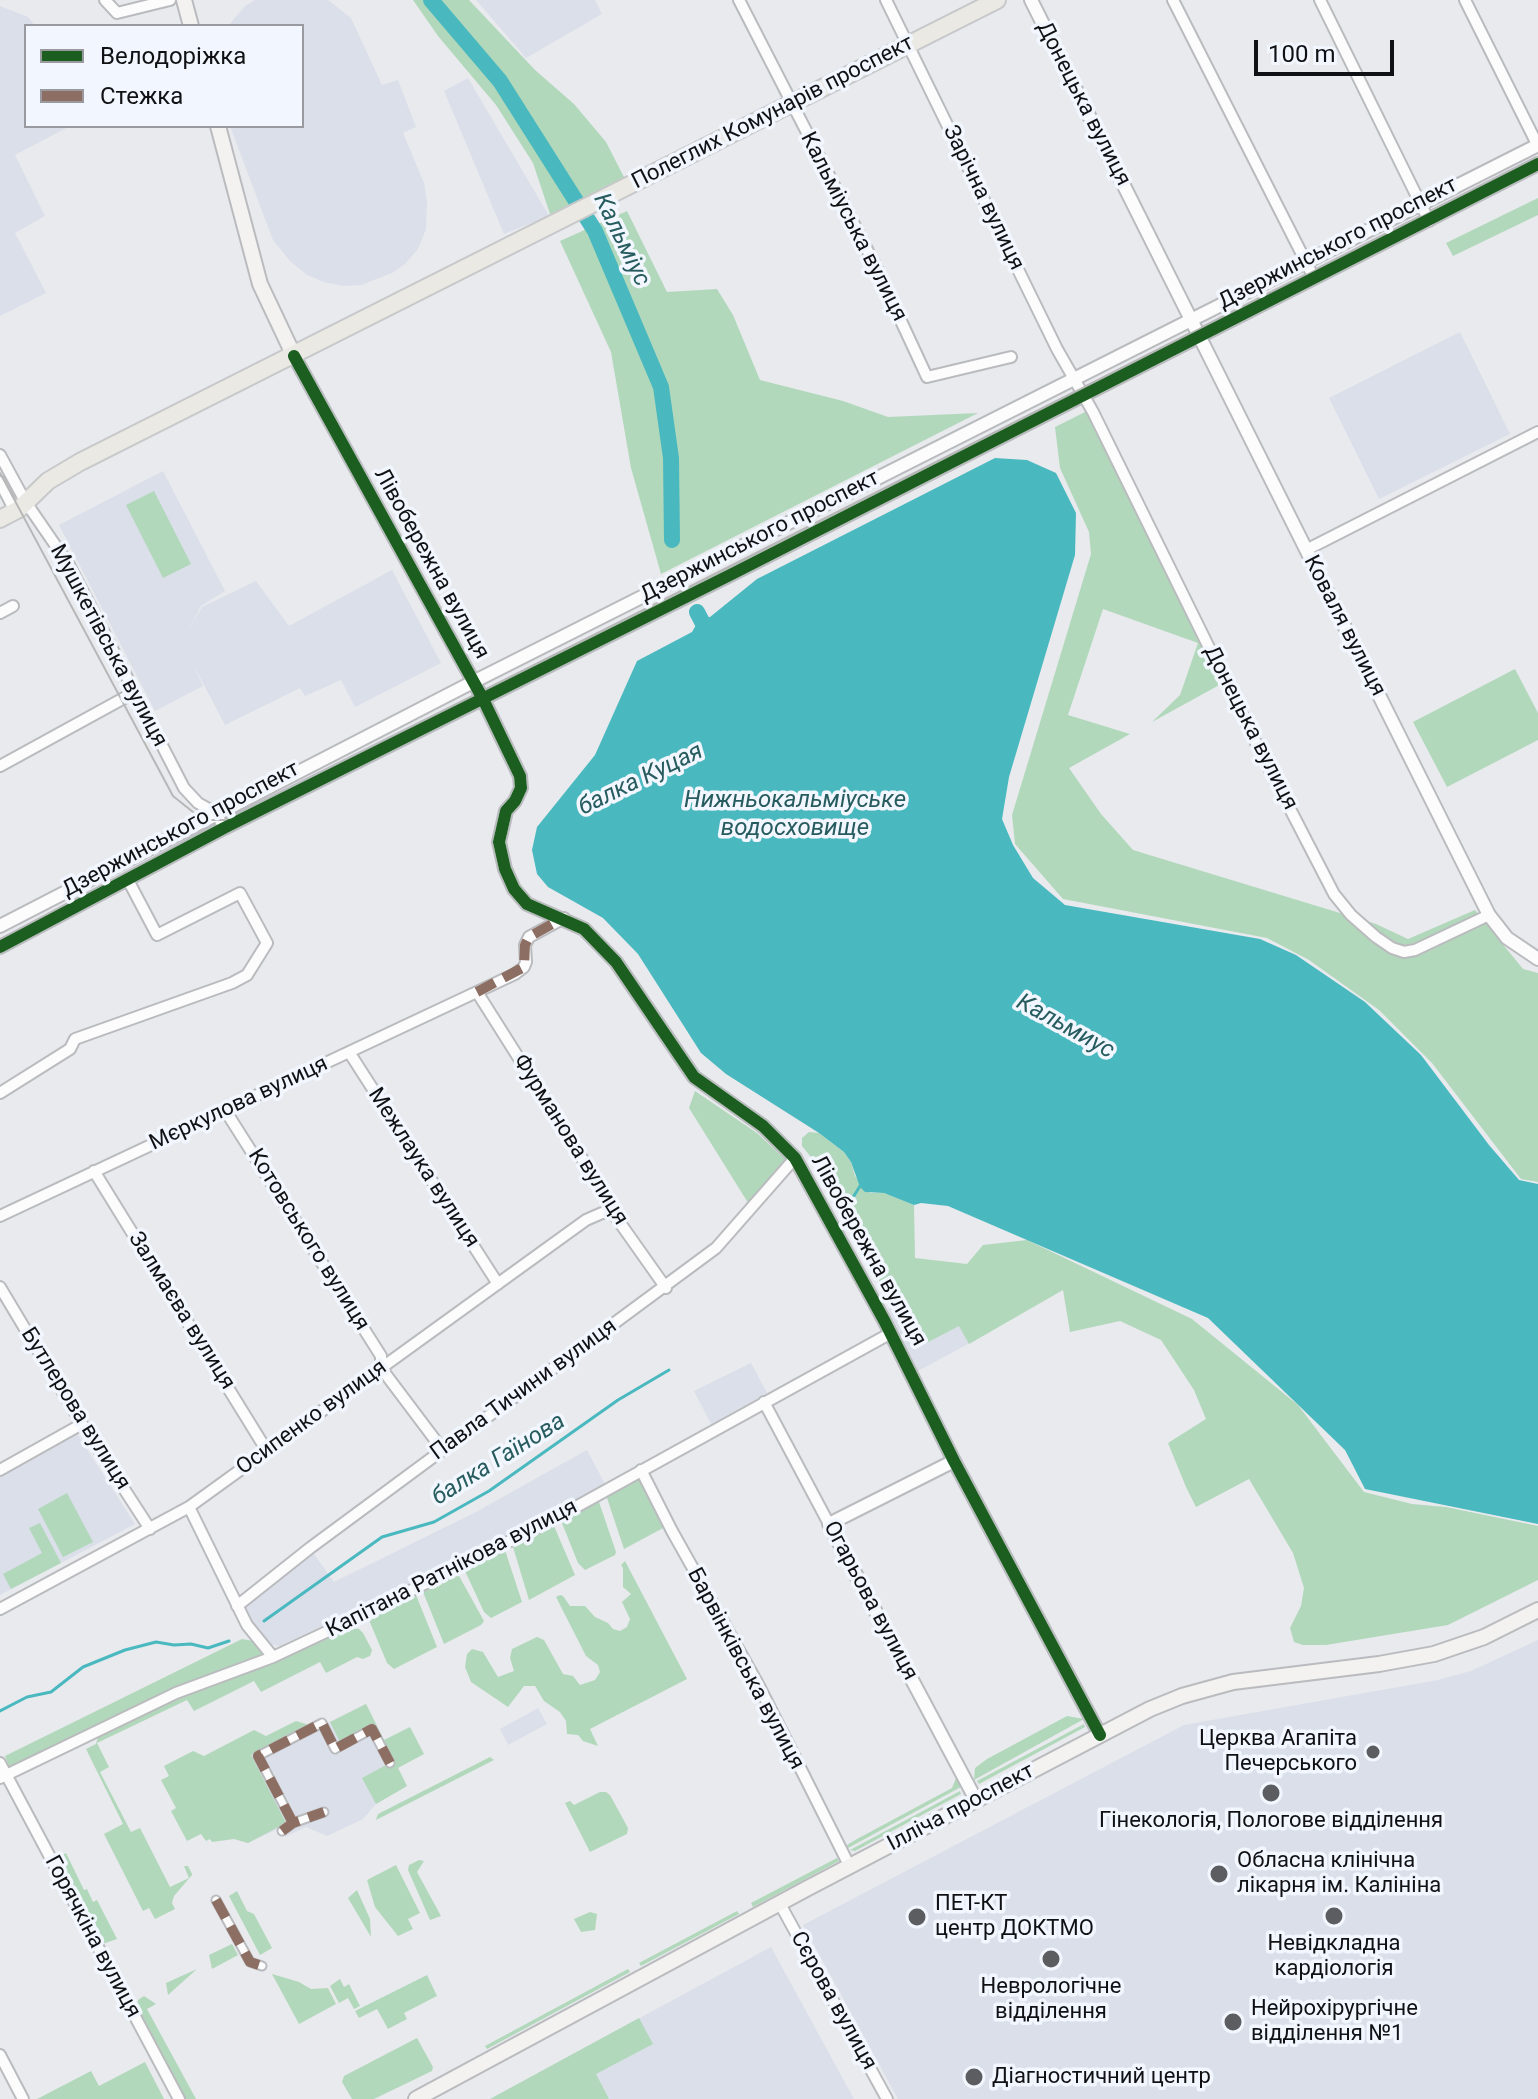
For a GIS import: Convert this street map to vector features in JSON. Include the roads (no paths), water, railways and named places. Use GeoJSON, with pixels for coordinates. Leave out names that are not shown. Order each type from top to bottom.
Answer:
{"type":"FeatureCollection","features":[{"type":"Feature","properties":{"kind":"main road"},"geometry":{"type":"LineString","coordinates":[[184,0],[190,24]]}},
{"type":"Feature","properties":{"kind":"main road","name":"Полеглих Комунарів проспект"},"geometry":{"type":"LineString","coordinates":[[13,511],[48,481],[80,462],[997,0]]}},
{"type":"Feature","properties":{"kind":"main road","name":"Лівобережна вулиця"},"geometry":{"type":"LineString","coordinates":[[219,128],[260,284],[294,356]]}},
{"type":"Feature","properties":{"kind":"main road","name":"Ілліча проспект"},"geometry":{"type":"LineString","coordinates":[[416,2099],[1150,1709],[1233,1682],[1434,1654],[1484,1637],[1538,1610]]}},
{"type":"Feature","properties":{"kind":"street"},"geometry":{"type":"LineString","coordinates":[[105,0],[117,13],[170,0]]}},
{"type":"Feature","properties":{"kind":"street","name":"Кальміуська вулиця"},"geometry":{"type":"LineString","coordinates":[[739,0],[876,267],[927,377],[1011,357]]}},
{"type":"Feature","properties":{"kind":"street","name":"Зарічна вулиця"},"geometry":{"type":"LineString","coordinates":[[886,0],[1057,349],[1083,395]]}},
{"type":"Feature","properties":{"kind":"street","name":"Донецька вулиця"},"geometry":{"type":"LineString","coordinates":[[1031,0],[1200,336]]}},
{"type":"Feature","properties":{"kind":"street"},"geometry":{"type":"LineString","coordinates":[[1173,0],[1314,278]]}},
{"type":"Feature","properties":{"kind":"street"},"geometry":{"type":"LineString","coordinates":[[1320,0],[1429,221]]}},
{"type":"Feature","properties":{"kind":"street"},"geometry":{"type":"LineString","coordinates":[[1465,0],[1538,146]]}},
{"type":"Feature","properties":{"kind":"street","name":"Дзержинського проспект"},"geometry":{"type":"LineString","coordinates":[[0,926],[473,682],[1538,146]]}},
{"type":"Feature","properties":{"kind":"street","name":"Дзержинського проспект"},"geometry":{"type":"LineString","coordinates":[[0,947],[224,828],[671,605],[1538,164]]}},
{"type":"Feature","properties":{"kind":"street","name":"Коваля вулиця"},"geometry":{"type":"LineString","coordinates":[[1200,336],[1489,915],[1507,938],[1538,959]]}},
{"type":"Feature","properties":{"kind":"street","name":"Лівобережна вулиця"},"geometry":{"type":"LineString","coordinates":[[294,356],[483,699],[520,776],[518,794],[506,811],[499,842],[505,869],[520,899],[584,929],[616,962],[694,1077],[763,1126],[795,1158],[817,1193],[954,1461],[1100,1735]]}},
{"type":"Feature","properties":{"kind":"street","name":"Донецька вулиця"},"geometry":{"type":"LineString","coordinates":[[1083,395],[1334,894],[1351,915],[1376,937],[1404,952],[1415,950],[1489,915]]}},
{"type":"Feature","properties":{"kind":"street"},"geometry":{"type":"LineString","coordinates":[[1306,550],[1538,432]]}},
{"type":"Feature","properties":{"kind":"street","name":"Мушкетівська вулиця"},"geometry":{"type":"LineString","coordinates":[[0,455],[13,511]]}},
{"type":"Feature","properties":{"kind":"street","name":"Мушкетівська вулиця"},"geometry":{"type":"LineString","coordinates":[[0,482],[13,511],[69,565],[184,788],[198,803],[216,813],[224,828]]}},
{"type":"Feature","properties":{"kind":"street"},"geometry":{"type":"LineString","coordinates":[[0,613],[13,606]]}},
{"type":"Feature","properties":{"kind":"street"},"geometry":{"type":"LineString","coordinates":[[0,766],[135,692]]}},
{"type":"Feature","properties":{"kind":"street"},"geometry":{"type":"LineString","coordinates":[[0,1093],[70,1049],[75,1039],[247,975],[267,943],[240,893],[157,935],[128,880]]}},
{"type":"Feature","properties":{"kind":"street","name":"Мєркулова вулиця"},"geometry":{"type":"LineString","coordinates":[[0,1216],[477,992],[524,967],[525,945],[529,937],[564,918]]}},
{"type":"Feature","properties":{"kind":"street","name":"Фурманова вулиця"},"geometry":{"type":"LineString","coordinates":[[477,992],[590,1171],[613,1213],[666,1288]]}},
{"type":"Feature","properties":{"kind":"street","name":"Межлаука вулиця"},"geometry":{"type":"LineString","coordinates":[[349,1052],[498,1284]]}},
{"type":"Feature","properties":{"kind":"street","name":"Котовського вулиця"},"geometry":{"type":"LineString","coordinates":[[225,1110],[381,1356],[381,1368],[442,1449]]}},
{"type":"Feature","properties":{"kind":"street","name":"Павла Тичини вулиця"},"geometry":{"type":"LineString","coordinates":[[237,1606],[442,1449],[666,1288],[716,1248],[795,1158]]}},
{"type":"Feature","properties":{"kind":"street","name":"Залмаєва вулиця"},"geometry":{"type":"LineString","coordinates":[[94,1171],[267,1451]]}},
{"type":"Feature","properties":{"kind":"street","name":"Осипенко вулиця"},"geometry":{"type":"LineString","coordinates":[[0,1609],[189,1507],[586,1220],[602,1213],[613,1213]]}},
{"type":"Feature","properties":{"kind":"street","name":"Бутлерова вулиця"},"geometry":{"type":"LineString","coordinates":[[0,1287],[82,1424],[150,1529]]}},
{"type":"Feature","properties":{"kind":"street","name":"Капітана Ратнікова вулиця"},"geometry":{"type":"LineString","coordinates":[[3,1776],[176,1693],[273,1657],[360,1616],[525,1533],[891,1333]]}},
{"type":"Feature","properties":{"kind":"street","name":"Огарьова вулиця"},"geometry":{"type":"LineString","coordinates":[[764,1402],[976,1800]]}},
{"type":"Feature","properties":{"kind":"street"},"geometry":{"type":"LineString","coordinates":[[0,1470],[82,1424]]}},
{"type":"Feature","properties":{"kind":"street"},"geometry":{"type":"LineString","coordinates":[[829,1524],[954,1461]]}},
{"type":"Feature","properties":{"kind":"street","name":"Барвінківська вулиця"},"geometry":{"type":"LineString","coordinates":[[641,1470],[759,1686],[850,1867]]}},
{"type":"Feature","properties":{"kind":"street"},"geometry":{"type":"LineString","coordinates":[[189,1507],[247,1625],[273,1657]]}},
{"type":"Feature","properties":{"kind":"street"},"geometry":{"type":"LineString","coordinates":[[293,1823],[258,1756],[322,1723],[335,1749],[372,1729],[390,1763]]}},
{"type":"Feature","properties":{"kind":"street","name":"Горячкіна вулиця"},"geometry":{"type":"LineString","coordinates":[[0,1763],[3,1776],[179,2099]]}},
{"type":"Feature","properties":{"kind":"street"},"geometry":{"type":"LineString","coordinates":[[282,1831],[293,1823],[324,1812]]}},
{"type":"Feature","properties":{"kind":"street"},"geometry":{"type":"LineString","coordinates":[[216,1900],[250,1962],[262,1966]]}},
{"type":"Feature","properties":{"kind":"street","name":"Сєрова вулиця"},"geometry":{"type":"LineString","coordinates":[[780,1904],[887,2099]]}},
{"type":"Feature","properties":{"kind":"street"},"geometry":{"type":"LineString","coordinates":[[0,2055],[23,2099]]}},
{"type":"Feature","properties":{"kind":"water","name":"Нижньокальміуське водосховище"},"geometry":{"type":"Polygon","coordinates":[[[995,458],[1027,460],[1056,473],[1076,513],[1075,555],[1009,777],[1002,819],[1013,845],[1033,878],[1065,905],[1260,939],[1296,955],[1365,1002],[1421,1055],[1519,1180],[1538,1184],[1538,1524],[1365,1489],[1345,1450],[1208,1318],[948,1206],[914,1205],[884,1193],[865,1192],[844,1152],[726,1074],[701,1053],[638,954],[603,918],[548,887],[537,874],[532,850],[537,827],[595,755],[637,661],[692,632],[700,618],[710,617],[757,579],[995,458]]]}},
{"type":"Feature","properties":{"kind":"waterway","name":"Кальміус"},"geometry":{"type":"LineString","coordinates":[[431,0],[500,81],[595,231],[661,387],[671,458],[672,540]]}},
{"type":"Feature","properties":{"kind":"waterway","name":"Кальмиус"},"geometry":{"type":"LineString","coordinates":[[697,612],[710,637]]}},
{"type":"Feature","properties":{"kind":"waterway"},"geometry":{"type":"LineString","coordinates":[[841,1217],[860,1186]]}},
{"type":"Feature","properties":{"kind":"waterway","name":"балка Гаїнова"},"geometry":{"type":"LineString","coordinates":[[264,1621],[382,1537],[434,1522],[489,1491],[618,1400],[669,1370]]}},
{"type":"Feature","properties":{"kind":"waterway"},"geometry":{"type":"LineString","coordinates":[[0,1711],[27,1697],[51,1692],[83,1667],[125,1650],[156,1642],[208,1648],[229,1641]]}},
{"type":"Feature","properties":{"kind":"tram line"},"geometry":{"type":"LineString","coordinates":[[0,940],[479,693],[1538,158]]}},
{"type":"Feature","properties":{"kind":"tram line"},"geometry":{"type":"LineString","coordinates":[[0,473],[173,796],[203,820],[225,820]]}},
{"type":"Feature","properties":{"kind":"place","name":"Церква Агапіта Печерського"},"geometry":{"type":"Point","coordinates":[1373,1752]}},
{"type":"Feature","properties":{"kind":"place","name":"Гінекологія, Пологове відділення"},"geometry":{"type":"Point","coordinates":[1271,1793]}},
{"type":"Feature","properties":{"kind":"place","name":"Обласна клінічна лікарня ім. Калініна"},"geometry":{"type":"Point","coordinates":[1219,1874]}},
{"type":"Feature","properties":{"kind":"place","name":"Невідкладна кардіологія"},"geometry":{"type":"Point","coordinates":[1334,1916]}},
{"type":"Feature","properties":{"kind":"place","name":"ПЕТ-КТ центр ДОКТМО"},"geometry":{"type":"Point","coordinates":[917,1917]}},
{"type":"Feature","properties":{"kind":"place","name":"Неврологічне відділення"},"geometry":{"type":"Point","coordinates":[1051,1959]}},
{"type":"Feature","properties":{"kind":"place","name":"Нейрохірургічне відділення №1"},"geometry":{"type":"Point","coordinates":[1233,2022]}},
{"type":"Feature","properties":{"kind":"place","name":"Діагностичний центр"},"geometry":{"type":"Point","coordinates":[974,2077]}},
{"type":"Feature","properties":{"kind":"water label","name":"балка Куцая"},"geometry":{"type":"Point","coordinates":[641,780]}}]}
